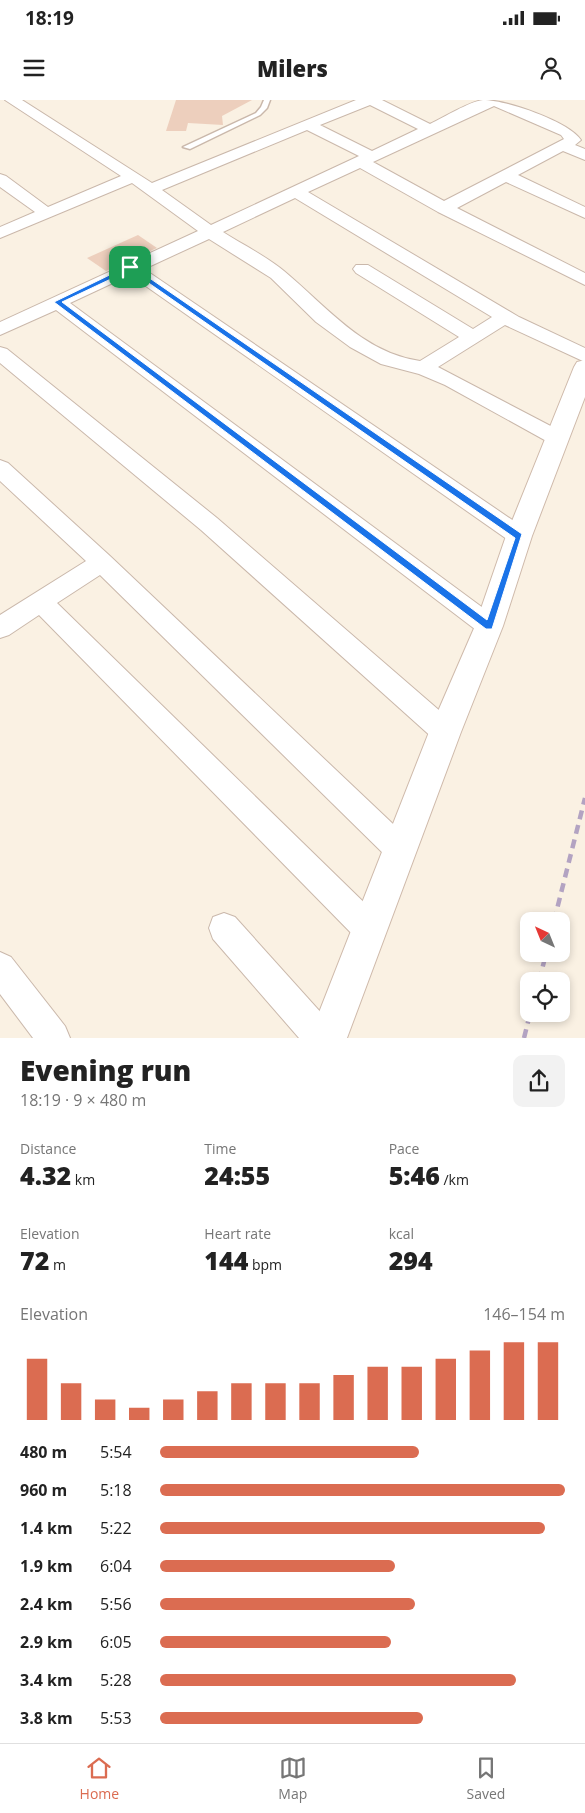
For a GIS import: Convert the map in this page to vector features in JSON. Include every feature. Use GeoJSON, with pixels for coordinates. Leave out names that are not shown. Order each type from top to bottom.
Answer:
{"type":"FeatureCollection","features":[{"type":"Feature","properties":{"kind":"street"},"geometry":{"type":"LineString","coordinates":[[12,100],[133,177],[209,231],[277,274],[323,318],[357,343],[402,366],[423,368],[474,392],[558,438]]}},
{"type":"Feature","properties":{"kind":"street"},"geometry":{"type":"LineString","coordinates":[[151,189],[370,100],[429,129]]}},
{"type":"Feature","properties":{"kind":"street"},"geometry":{"type":"LineString","coordinates":[[0,329],[493,100],[572,136],[573,140],[564,146],[444,208]]}},
{"type":"Feature","properties":{"kind":"street"},"geometry":{"type":"LineString","coordinates":[[308,125],[444,208],[585,280]]}},
{"type":"Feature","properties":{"kind":"street"},"geometry":{"type":"LineString","coordinates":[[564,146],[585,155]]}},
{"type":"Feature","properties":{"kind":"street"},"geometry":{"type":"LineString","coordinates":[[506,176],[585,213]]}},
{"type":"Feature","properties":{"kind":"street"},"geometry":{"type":"LineString","coordinates":[[0,233],[133,177]]}},
{"type":"Feature","properties":{"kind":"street"},"geometry":{"type":"LineString","coordinates":[[0,179],[46,213]]}},
{"type":"Feature","properties":{"kind":"street"},"geometry":{"type":"LineString","coordinates":[[295,191],[505,316],[585,356]]}},
{"type":"Feature","properties":{"kind":"street"},"geometry":{"type":"LineString","coordinates":[[130,267],[519,536]]}},
{"type":"Feature","properties":{"kind":"street"},"geometry":{"type":"LineString","coordinates":[[362,269],[473,337]]}},
{"type":"Feature","properties":{"kind":"street"},"geometry":{"type":"LineString","coordinates":[[57,302],[489,626]]}},
{"type":"Feature","properties":{"kind":"street"},"geometry":{"type":"LineString","coordinates":[[423,368],[505,316]]}},
{"type":"Feature","properties":{"kind":"street"},"geometry":{"type":"LineString","coordinates":[[0,353],[209,524],[446,732]]}},
{"type":"Feature","properties":{"kind":"street"},"geometry":{"type":"LineString","coordinates":[[328,1038],[489,626],[519,536],[585,367]]}},
{"type":"Feature","properties":{"kind":"street"},"geometry":{"type":"LineString","coordinates":[[0,468],[102,562],[401,851]]}},
{"type":"Feature","properties":{"kind":"street"},"geometry":{"type":"LineString","coordinates":[[2,623],[42,602],[102,562]]}},
{"type":"Feature","properties":{"kind":"street"},"geometry":{"type":"LineString","coordinates":[[42,602],[370,930]]}},
{"type":"Feature","properties":{"kind":"street"},"geometry":{"type":"LineString","coordinates":[[224,928],[321,1038]]}},
{"type":"Feature","properties":{"kind":"street"},"geometry":{"type":"LineString","coordinates":[[0,968],[53,1038]]}},
{"type":"Feature","properties":{"kind":"lane"},"geometry":{"type":"LineString","coordinates":[[187,147],[258,114],[264,108],[267,100]]}},
{"type":"Feature","properties":{"kind":"building"},"geometry":{"type":"Polygon","coordinates":[[[176,100],[252,100],[222,116],[223,125],[188,123],[186,131],[166,131],[176,100]]]}},
{"type":"Feature","properties":{"kind":"building"},"geometry":{"type":"Polygon","coordinates":[[[138,235],[157,248],[106,271],[87,258],[138,235]]]}},
{"type":"Feature","properties":{"kind":"railway"},"geometry":{"type":"LineString","coordinates":[[556,912],[585,798]]}},
{"type":"Feature","properties":{"kind":"railway"},"geometry":{"type":"LineString","coordinates":[[541,972],[544,962]]}},
{"type":"Feature","properties":{"kind":"railway"},"geometry":{"type":"LineString","coordinates":[[524,1038],[528,1022]]}},
{"type":"Feature","properties":{"kind":"route"},"geometry":{"type":"LineString","coordinates":[[130,267],[287,378],[519,536],[489,626],[57,302],[130,267]]}}]}
